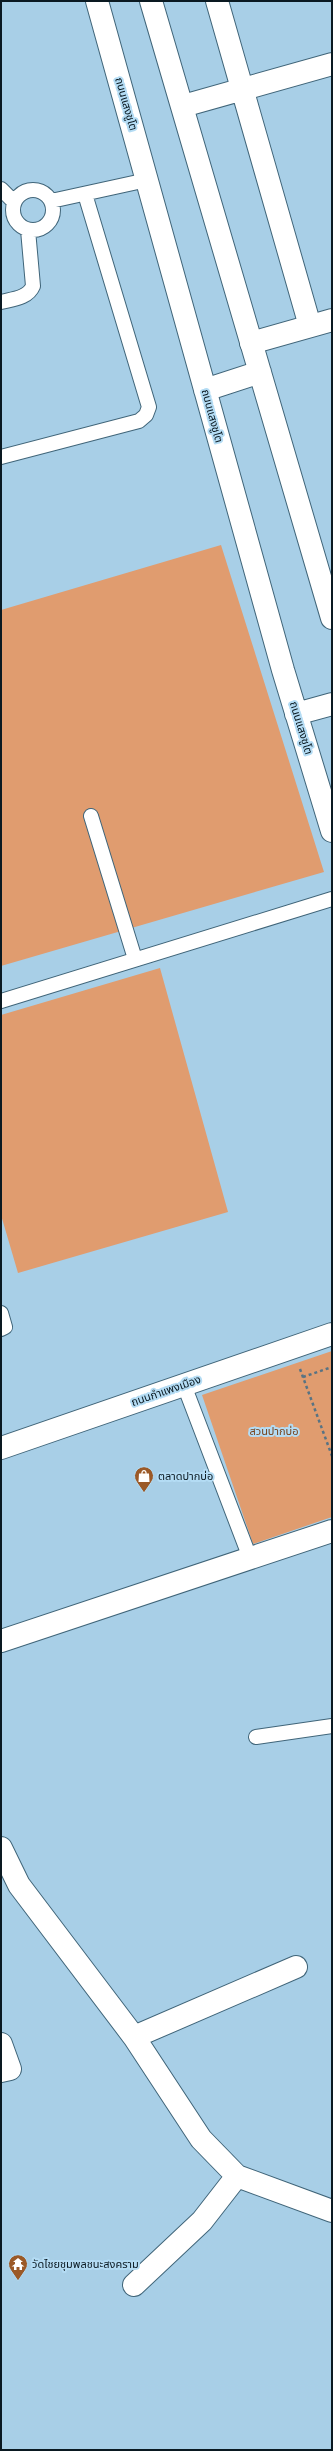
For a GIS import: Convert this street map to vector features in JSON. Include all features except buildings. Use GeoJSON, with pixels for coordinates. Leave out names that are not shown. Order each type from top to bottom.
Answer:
{"type":"FeatureCollection","features":[{"type":"Feature","properties":{"kind":"street","name":"ถนนแสงชูโต"},"geometry":{"type":"LineString","coordinates":[[97,1],[296,714],[332,831]]}},
{"type":"Feature","properties":{"kind":"street"},"geometry":{"type":"LineString","coordinates":[[151,1],[332,618]]}},
{"type":"Feature","properties":{"kind":"street"},"geometry":{"type":"LineString","coordinates":[[217,1],[310,326]]}},
{"type":"Feature","properties":{"kind":"street"},"geometry":{"type":"LineString","coordinates":[[183,106],[332,64]]}},
{"type":"Feature","properties":{"kind":"street"},"geometry":{"type":"LineString","coordinates":[[251,343],[332,320]]}},
{"type":"Feature","properties":{"kind":"street"},"geometry":{"type":"LineString","coordinates":[[205,390],[260,372]]}},
{"type":"Feature","properties":{"kind":"street"},"geometry":{"type":"LineString","coordinates":[[296,714],[332,704]]}},
{"type":"Feature","properties":{"kind":"street","name":"ถนนกำแพงเมือง"},"geometry":{"type":"LineString","coordinates":[[1,1448],[332,1334]]}},
{"type":"Feature","properties":{"kind":"street"},"geometry":{"type":"LineString","coordinates":[[1,1642],[332,1531]]}},
{"type":"Feature","properties":{"kind":"street"},"geometry":{"type":"LineString","coordinates":[[1,1848],[19,1885],[134,2037],[202,2139],[237,2176],[332,2212]]}},
{"type":"Feature","properties":{"kind":"street"},"geometry":{"type":"LineString","coordinates":[[134,2037],[296,1967]]}},
{"type":"Feature","properties":{"kind":"street"},"geometry":{"type":"LineString","coordinates":[[1,2044],[10,2069],[1,2072]]}},
{"type":"Feature","properties":{"kind":"street"},"geometry":{"type":"LineString","coordinates":[[134,2285],[202,2221],[237,2176]]}},
{"type":"Feature","properties":{"kind":"lane"},"geometry":{"type":"LineString","coordinates":[[51,201],[147,180]]}},
{"type":"Feature","properties":{"kind":"lane"},"geometry":{"type":"LineString","coordinates":[[1,189],[14,202]]}},
{"type":"Feature","properties":{"kind":"lane"},"geometry":{"type":"LineString","coordinates":[[32,190],[43,193],[51,201],[54,212],[49,223],[39,230],[28,230],[18,224],[13,214],[14,202],[21,193],[32,190]]}},
{"type":"Feature","properties":{"kind":"lane"},"geometry":{"type":"LineString","coordinates":[[1,457],[139,421],[146,416],[149,407],[85,194]]}},
{"type":"Feature","properties":{"kind":"lane"},"geometry":{"type":"LineString","coordinates":[[1,302],[24,296],[30,292],[34,286],[28,230]]}},
{"type":"Feature","properties":{"kind":"lane"},"geometry":{"type":"LineString","coordinates":[[91,816],[135,959]]}},
{"type":"Feature","properties":{"kind":"lane"},"geometry":{"type":"LineString","coordinates":[[1,1001],[332,899]]}},
{"type":"Feature","properties":{"kind":"lane"},"geometry":{"type":"LineString","coordinates":[[1,1313],[5,1327],[1,1329]]}},
{"type":"Feature","properties":{"kind":"lane"},"geometry":{"type":"LineString","coordinates":[[184,1385],[250,1558]]}},
{"type":"Feature","properties":{"kind":"lane"},"geometry":{"type":"LineString","coordinates":[[256,1737],[332,1726]]}},
{"type":"Feature","properties":{"kind":"path"},"geometry":{"type":"LineString","coordinates":[[292,1348],[332,1456]]}},
{"type":"Feature","properties":{"kind":"path"},"geometry":{"type":"LineString","coordinates":[[303,1377],[332,1367]]}},
{"type":"Feature","properties":{"kind":"green space"},"geometry":{"type":"Polygon","coordinates":[[[221,545],[324,872],[1,966],[1,610],[221,545]]]}},
{"type":"Feature","properties":{"kind":"green space"},"geometry":{"type":"Polygon","coordinates":[[[160,968],[228,1212],[18,1273],[1,1215],[1,1015],[160,968]]]}},
{"type":"Feature","properties":{"kind":"green space","name":"สวนปากบ่อ"},"geometry":{"type":"Polygon","coordinates":[[[332,1351],[332,1517],[253,1544],[202,1395],[332,1351]]]}},
{"type":"Feature","properties":{"kind":"place","name":"ตลาดปากบ่อ"},"geometry":{"type":"Point","coordinates":[144,1493]}},
{"type":"Feature","properties":{"kind":"place","name":"วัดไชยชุมพลชนะสงคราม"},"geometry":{"type":"Point","coordinates":[18,2281]}}]}
